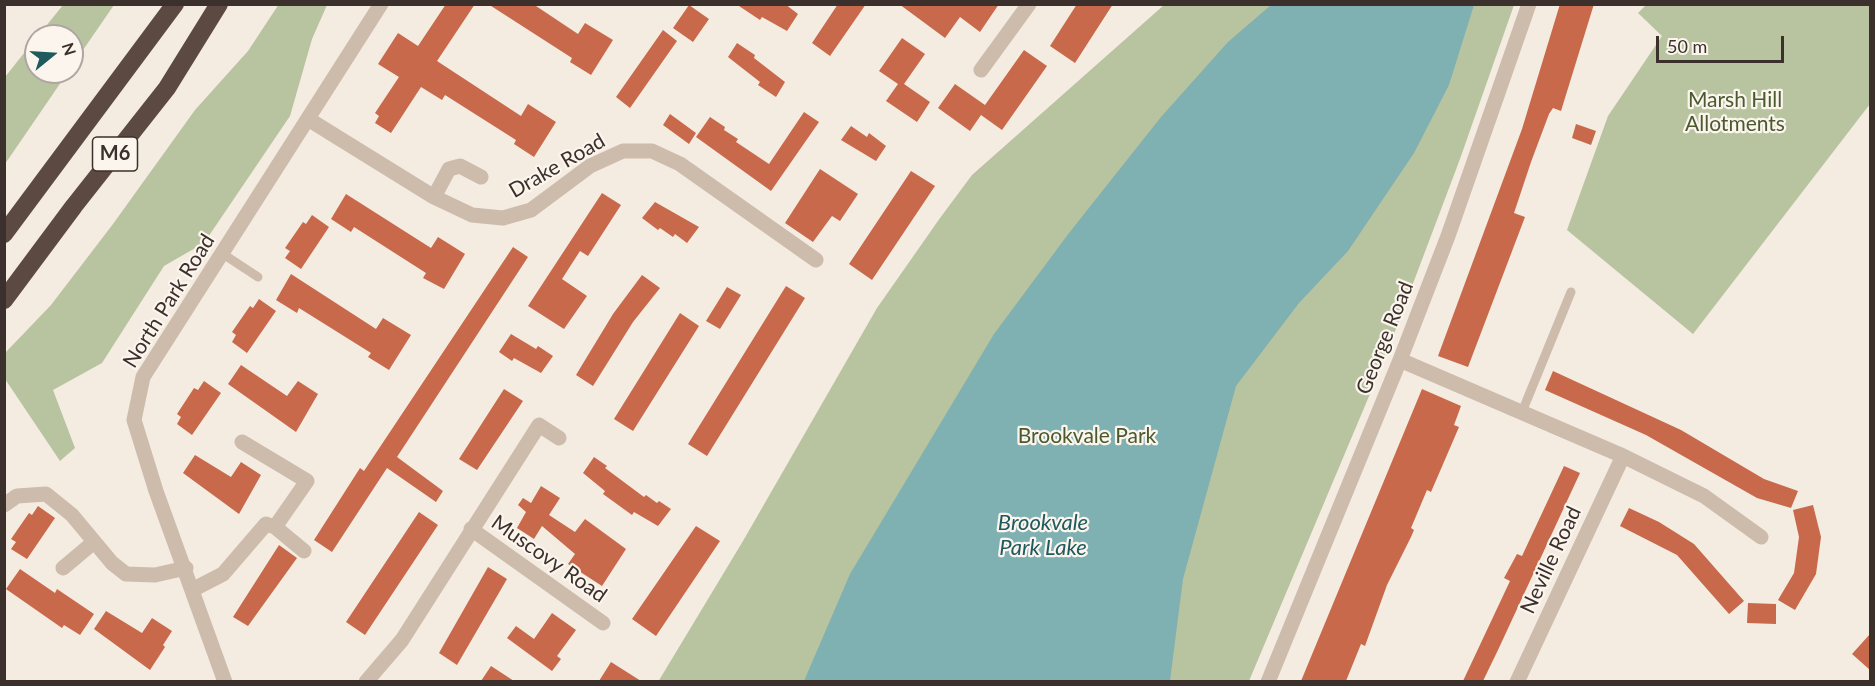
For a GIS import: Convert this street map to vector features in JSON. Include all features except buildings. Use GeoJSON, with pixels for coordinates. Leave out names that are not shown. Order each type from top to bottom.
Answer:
{"type":"FeatureCollection","features":[{"type":"Feature","properties":{"kind":"highway","name":"M6"},"geometry":{"type":"LineString","coordinates":[[4,234],[175,4]]}},
{"type":"Feature","properties":{"kind":"highway","name":"M6"},"geometry":{"type":"LineString","coordinates":[[4,300],[74,206],[167,88],[219,4]]}},
{"type":"Feature","properties":{"kind":"street","name":"North Park Road"},"geometry":{"type":"LineString","coordinates":[[225,681],[194,589],[156,491],[134,420],[143,377],[381,4]]}},
{"type":"Feature","properties":{"kind":"street"},"geometry":{"type":"LineString","coordinates":[[981,70],[1029,4]]}},
{"type":"Feature","properties":{"kind":"street","name":"George Road"},"geometry":{"type":"LineString","coordinates":[[1268,681],[1400,360],[1448,236],[1529,4]]}},
{"type":"Feature","properties":{"kind":"street","name":"Drake Road"},"geometry":{"type":"LineString","coordinates":[[308,119],[434,197],[472,215],[503,218],[531,210],[590,166],[623,151],[652,152],[688,170],[816,260]]}},
{"type":"Feature","properties":{"kind":"street","name":"Drake Road"},"geometry":{"type":"LineString","coordinates":[[434,197],[449,169],[460,166],[481,177]]}},
{"type":"Feature","properties":{"kind":"street"},"geometry":{"type":"LineString","coordinates":[[1400,360],[1623,456],[1704,496],[1761,537]]}},
{"type":"Feature","properties":{"kind":"street","name":"Muscovy Road"},"geometry":{"type":"LineString","coordinates":[[366,681],[402,640],[539,425],[559,438]]}},
{"type":"Feature","properties":{"kind":"street"},"geometry":{"type":"LineString","coordinates":[[242,442],[307,481],[275,527]]}},
{"type":"Feature","properties":{"kind":"street","name":"Neville Road"},"geometry":{"type":"LineString","coordinates":[[1516,681],[1623,456]]}},
{"type":"Feature","properties":{"kind":"street"},"geometry":{"type":"LineString","coordinates":[[4,505],[17,496],[46,495],[72,515],[94,543],[126,574],[155,575],[186,568]]}},
{"type":"Feature","properties":{"kind":"street"},"geometry":{"type":"LineString","coordinates":[[194,589],[223,574],[266,524],[275,527],[304,551]]}},
{"type":"Feature","properties":{"kind":"street","name":"Muscovy Road"},"geometry":{"type":"LineString","coordinates":[[471,529],[603,623]]}},
{"type":"Feature","properties":{"kind":"street"},"geometry":{"type":"LineString","coordinates":[[63,568],[94,543]]}},
{"type":"Feature","properties":{"kind":"lane"},"geometry":{"type":"LineString","coordinates":[[223,254],[258,277]]}},
{"type":"Feature","properties":{"kind":"lane"},"geometry":{"type":"LineString","coordinates":[[1522,412],[1571,292]]}},
{"type":"Feature","properties":{"kind":"green space"},"geometry":{"type":"Polygon","coordinates":[[[279,4],[327,5],[312,39],[290,116],[204,243],[164,266],[102,363],[53,390],[75,448],[60,461],[5,379],[5,353],[51,305],[195,110],[248,51],[279,4]]]}},
{"type":"Feature","properties":{"kind":"green space","name":"Marsh Hill Allotments"},"geometry":{"type":"Polygon","coordinates":[[[1647,4],[1870,5],[1870,104],[1693,334],[1567,230],[1608,116],[1662,36],[1638,13],[1647,4]]]}},
{"type":"Feature","properties":{"kind":"green space"},"geometry":{"type":"Polygon","coordinates":[[[63,5],[114,5],[84,49],[84,24],[48,24],[63,5]]]}},
{"type":"Feature","properties":{"kind":"green space","name":"Brookvale Park"},"geometry":{"type":"Polygon","coordinates":[[[1164,5],[1514,5],[1460,159],[1383,363],[1249,681],[658,682],[743,541],[877,308],[972,175],[1164,5]]]}},
{"type":"Feature","properties":{"kind":"green space"},"geometry":{"type":"Polygon","coordinates":[[[24,53],[24,84],[60,84],[5,164],[5,77],[24,53]]]}},
{"type":"Feature","properties":{"kind":"water","name":"Brookvale Park Lake"},"geometry":{"type":"Polygon","coordinates":[[[1271,5],[1474,5],[1449,85],[1414,153],[1348,251],[1299,303],[1236,386],[1183,579],[1170,681],[804,681],[850,574],[994,334],[1069,233],[1161,117],[1228,42],[1271,5]]]}}]}
